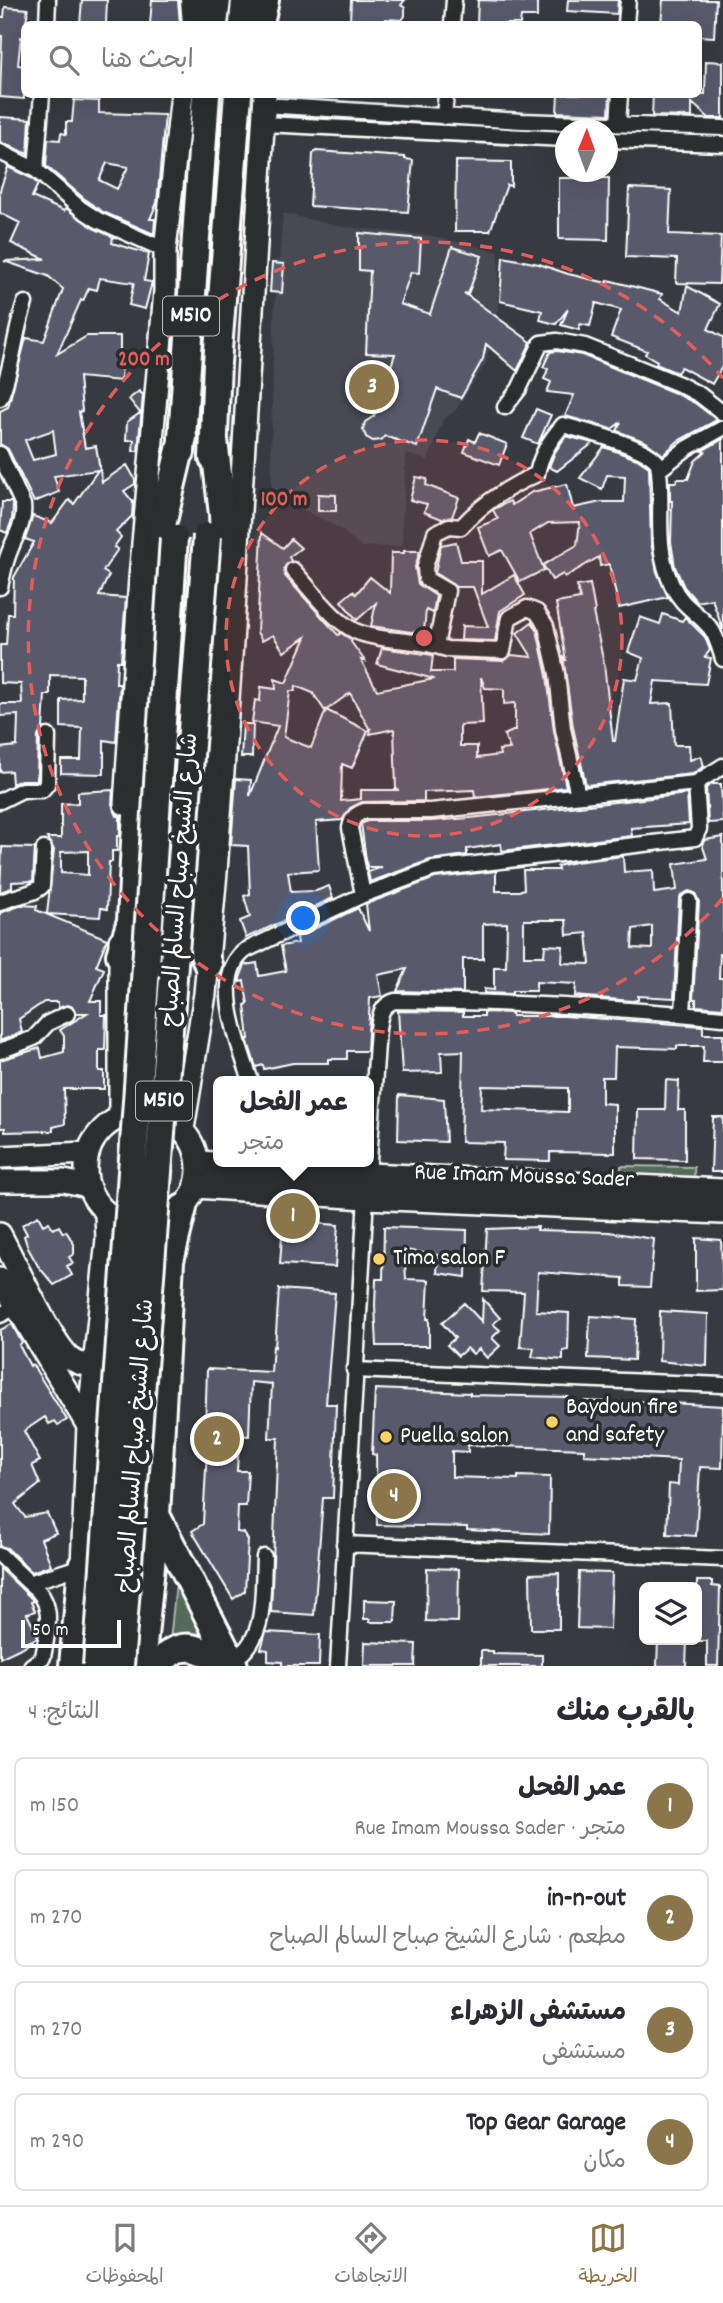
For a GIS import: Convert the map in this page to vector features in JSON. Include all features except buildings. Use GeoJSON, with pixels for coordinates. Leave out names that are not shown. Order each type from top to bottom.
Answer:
{"type":"FeatureCollection","features":[{"type":"Feature","properties":{"kind":"highway"},"geometry":{"type":"LineString","coordinates":[[193,0],[196,21]]}},
{"type":"Feature","properties":{"kind":"highway"},"geometry":{"type":"LineString","coordinates":[[214,21],[217,0]]}},
{"type":"Feature","properties":{"kind":"highway"},"geometry":{"type":"LineString","coordinates":[[243,21],[245,0]]}},
{"type":"Feature","properties":{"kind":"highway"},"geometry":{"type":"LineString","coordinates":[[261,21],[268,0]]}},
{"type":"Feature","properties":{"kind":"highway"},"geometry":{"type":"LineString","coordinates":[[200,98],[203,124]]}},
{"type":"Feature","properties":{"kind":"highway","name":"شارع الشيخ صباح السالم الصباح"},"geometry":{"type":"LineString","coordinates":[[97,1666],[206,98]]}},
{"type":"Feature","properties":{"kind":"highway","name":"شارع الشيخ صباح السالم الصباح"},"geometry":{"type":"LineString","coordinates":[[120,1666],[207,536],[217,362],[252,104]]}},
{"type":"Feature","properties":{"kind":"highway"},"geometry":{"type":"LineString","coordinates":[[120,955],[131,921],[159,545],[183,437]]}},
{"type":"Feature","properties":{"kind":"highway"},"geometry":{"type":"LineString","coordinates":[[208,965],[202,948],[198,912],[224,537],[214,440]]}},
{"type":"Feature","properties":{"kind":"highway"},"geometry":{"type":"LineString","coordinates":[[141,1666],[156,1515],[170,1261],[193,1186]]}},
{"type":"Feature","properties":{"kind":"highway"},"geometry":{"type":"LineString","coordinates":[[156,1515],[231,1664]]}},
{"type":"Feature","properties":{"kind":"highway"},"geometry":{"type":"LineString","coordinates":[[73,1666],[82,1566]]}},
{"type":"Feature","properties":{"kind":"highway"},"geometry":{"type":"LineString","coordinates":[[158,1666],[171,1652],[182,1647],[196,1647],[231,1664]]}},
{"type":"Feature","properties":{"kind":"main road","name":"Rue Imam Moussa Sader"},"geometry":{"type":"LineString","coordinates":[[193,1186],[263,1167]]}},
{"type":"Feature","properties":{"kind":"main road","name":"Rue Imam Moussa Sader"},"geometry":{"type":"LineString","coordinates":[[279,1167],[367,1186],[723,1212]]}},
{"type":"Feature","properties":{"kind":"main road","name":"Rue Imam Moussa Sader"},"geometry":{"type":"LineString","coordinates":[[193,1186],[723,1191]]}},
{"type":"Feature","properties":{"kind":"street"},"geometry":{"type":"LineString","coordinates":[[47,21],[48,0]]}},
{"type":"Feature","properties":{"kind":"street"},"geometry":{"type":"LineString","coordinates":[[190,21],[193,0]]}},
{"type":"Feature","properties":{"kind":"street"},"geometry":{"type":"LineString","coordinates":[[268,0],[269,21]]}},
{"type":"Feature","properties":{"kind":"street"},"geometry":{"type":"LineString","coordinates":[[452,21],[454,0]]}},
{"type":"Feature","properties":{"kind":"street"},"geometry":{"type":"LineString","coordinates":[[626,21],[628,0]]}},
{"type":"Feature","properties":{"kind":"street"},"geometry":{"type":"LineString","coordinates":[[36,170],[42,98]]}},
{"type":"Feature","properties":{"kind":"street","name":"شارع الشيخ صباح السالم الصباح"},"geometry":{"type":"LineString","coordinates":[[120,1117],[121,881],[128,760],[140,578],[165,291],[165,250],[182,98]]}},
{"type":"Feature","properties":{"kind":"street"},"geometry":{"type":"LineString","coordinates":[[444,117],[446,98]]}},
{"type":"Feature","properties":{"kind":"street"},"geometry":{"type":"LineString","coordinates":[[620,98],[618,124],[723,128]]}},
{"type":"Feature","properties":{"kind":"street"},"geometry":{"type":"LineString","coordinates":[[252,104],[555,122]]}},
{"type":"Feature","properties":{"kind":"street"},"geometry":{"type":"LineString","coordinates":[[252,104],[521,138],[555,139]]}},
{"type":"Feature","properties":{"kind":"street"},"geometry":{"type":"LineString","coordinates":[[183,1129],[208,965],[232,642],[252,104]]}},
{"type":"Feature","properties":{"kind":"street"},"geometry":{"type":"LineString","coordinates":[[521,138],[523,121]]}},
{"type":"Feature","properties":{"kind":"street"},"geometry":{"type":"LineString","coordinates":[[693,143],[694,127]]}},
{"type":"Feature","properties":{"kind":"street"},"geometry":{"type":"LineString","coordinates":[[618,140],[723,144]]}},
{"type":"Feature","properties":{"kind":"street"},"geometry":{"type":"LineString","coordinates":[[0,152],[36,170],[81,209],[98,220],[165,250]]}},
{"type":"Feature","properties":{"kind":"street"},"geometry":{"type":"LineString","coordinates":[[0,398],[8,376],[25,303]]}},
{"type":"Feature","properties":{"kind":"street"},"geometry":{"type":"LineString","coordinates":[[505,407],[519,389],[541,343],[557,341],[584,346],[679,384],[701,395],[723,413]]}},
{"type":"Feature","properties":{"kind":"street"},"geometry":{"type":"LineString","coordinates":[[436,646],[447,591],[426,579],[425,567],[435,533],[449,526],[461,527],[493,497],[537,474],[551,439],[563,425],[613,440],[656,459],[659,470],[659,531],[666,571],[679,598],[711,629],[723,659]]}},
{"type":"Feature","properties":{"kind":"street"},"geometry":{"type":"LineString","coordinates":[[659,470],[687,448],[723,428]]}},
{"type":"Feature","properties":{"kind":"street"},"geometry":{"type":"LineString","coordinates":[[0,454],[23,505],[24,514],[5,565],[0,587]]}},
{"type":"Feature","properties":{"kind":"street"},"geometry":{"type":"LineString","coordinates":[[293,570],[343,624],[359,633],[382,638],[417,640],[447,649],[503,650],[509,618],[527,608],[537,612],[546,626],[557,674],[563,729],[578,795]]}},
{"type":"Feature","properties":{"kind":"street"},"geometry":{"type":"LineString","coordinates":[[0,800],[22,790],[42,790],[47,785],[48,736]]}},
{"type":"Feature","properties":{"kind":"street"},"geometry":{"type":"LineString","coordinates":[[363,895],[350,828],[356,814],[365,811],[430,811],[696,783],[723,766]]}},
{"type":"Feature","properties":{"kind":"street"},"geometry":{"type":"LineString","coordinates":[[250,1076],[230,1010],[230,978],[239,955],[363,895],[448,866],[695,838],[699,829],[696,783]]}},
{"type":"Feature","properties":{"kind":"street"},"geometry":{"type":"LineString","coordinates":[[0,903],[19,894],[34,892],[42,886],[44,849]]}},
{"type":"Feature","properties":{"kind":"street"},"geometry":{"type":"LineString","coordinates":[[683,1014],[689,901]]}},
{"type":"Feature","properties":{"kind":"street"},"geometry":{"type":"LineString","coordinates":[[374,1090],[380,1014],[389,1003],[396,1001],[582,1005],[723,1018]]}},
{"type":"Feature","properties":{"kind":"street"},"geometry":{"type":"LineString","coordinates":[[0,1051],[34,1038],[48,1023],[67,1014]]}},
{"type":"Feature","properties":{"kind":"street"},"geometry":{"type":"LineString","coordinates":[[146,1113],[172,1121],[183,1129],[196,1151],[193,1186],[170,1218],[146,1225],[121,1222],[106,1214],[95,1201],[85,1170],[87,1153],[100,1132],[120,1117],[146,1113]]}},
{"type":"Feature","properties":{"kind":"street"},"geometry":{"type":"LineString","coordinates":[[0,1157],[87,1153]]}},
{"type":"Feature","properties":{"kind":"street"},"geometry":{"type":"LineString","coordinates":[[338,1666],[368,1167]]}},
{"type":"Feature","properties":{"kind":"street"},"geometry":{"type":"LineString","coordinates":[[0,1181],[64,1181],[88,1186]]}},
{"type":"Feature","properties":{"kind":"street"},"geometry":{"type":"LineString","coordinates":[[29,1583],[82,1566],[88,1426],[107,1239],[106,1214]]}},
{"type":"Feature","properties":{"kind":"street"},"geometry":{"type":"LineString","coordinates":[[0,1234],[58,1343],[73,1360],[80,1364],[94,1365]]}},
{"type":"Feature","properties":{"kind":"street"},"geometry":{"type":"LineString","coordinates":[[0,1279],[8,1311],[88,1426]]}},
{"type":"Feature","properties":{"kind":"street"},"geometry":{"type":"LineString","coordinates":[[354,1370],[723,1385]]}},
{"type":"Feature","properties":{"kind":"street"},"geometry":{"type":"LineString","coordinates":[[344,1544],[723,1559]]}},
{"type":"Feature","properties":{"kind":"street"},"geometry":{"type":"LineString","coordinates":[[0,1555],[38,1589],[49,1608],[43,1657],[30,1666]]}},
{"type":"Feature","properties":{"kind":"street"},"geometry":{"type":"LineString","coordinates":[[231,1664],[252,1642],[260,1622],[264,1557]]}},
{"type":"Feature","properties":{"kind":"shaded area"},"geometry":{"type":"Polygon","coordinates":[[[283,213],[337,226],[433,236],[499,252],[498,307],[486,363],[456,410],[443,420],[428,460],[406,454],[403,546],[361,547],[339,528],[272,494],[274,314],[283,213]]]}},
{"type":"Feature","properties":{"kind":"green space"},"geometry":{"type":"Polygon","coordinates":[[[621,1166],[694,1167],[695,1184],[621,1179],[621,1166]]]}},
{"type":"Feature","properties":{"kind":"green space"},"geometry":{"type":"Polygon","coordinates":[[[177,1573],[211,1641],[191,1636],[170,1641],[177,1573]]]}},
{"type":"Feature","properties":{"kind":"place","name":"مستشفى الزهراء"},"geometry":{"type":"Point","coordinates":[372,387]}},
{"type":"Feature","properties":{"kind":"place","name":"عمر الفحل"},"geometry":{"type":"Point","coordinates":[293,1216]}},
{"type":"Feature","properties":{"kind":"place","name":"Tima salon F"},"geometry":{"type":"Point","coordinates":[379,1259]}},
{"type":"Feature","properties":{"kind":"place","name":"Baydoun fire and safety"},"geometry":{"type":"Point","coordinates":[552,1422]}},
{"type":"Feature","properties":{"kind":"place","name":"Puella salon"},"geometry":{"type":"Point","coordinates":[386,1437]}},
{"type":"Feature","properties":{"kind":"place","name":"in-n-out"},"geometry":{"type":"Point","coordinates":[217,1439]}},
{"type":"Feature","properties":{"kind":"place","name":"Top Gear Garage"},"geometry":{"type":"Point","coordinates":[394,1496]}}]}
